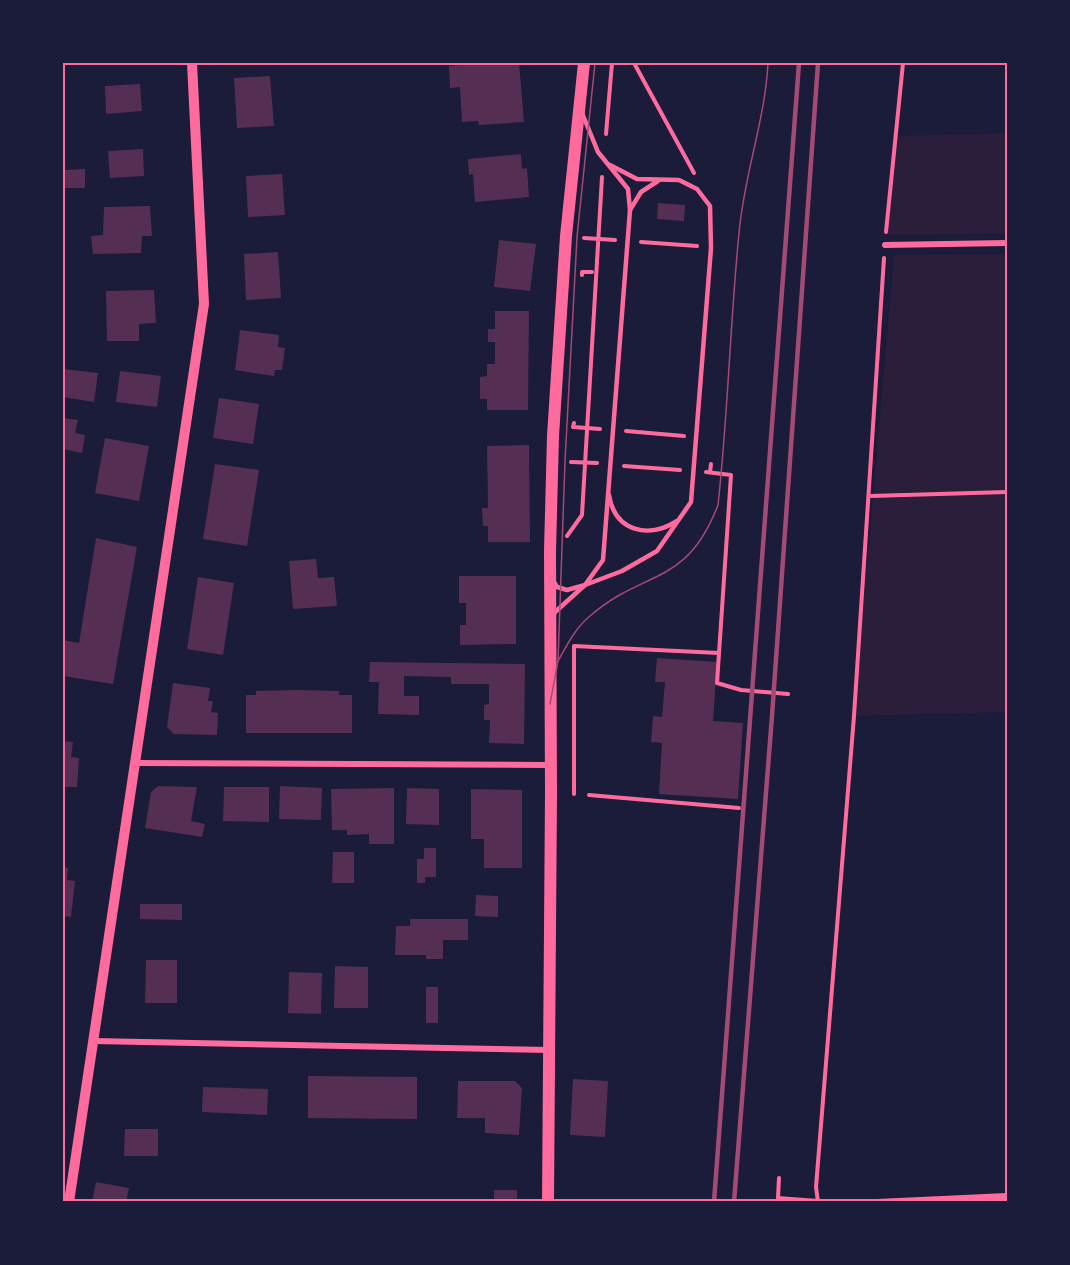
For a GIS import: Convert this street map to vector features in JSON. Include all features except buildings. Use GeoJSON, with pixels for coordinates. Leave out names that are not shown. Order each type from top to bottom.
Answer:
{"type":"FeatureCollection","features":[{"type":"Feature","properties":{"kind":"main road"},"geometry":{"type":"LineString","coordinates":[[548,1202],[550,551],[554,426],[566,236],[584,63]]}},
{"type":"Feature","properties":{"kind":"street"},"geometry":{"type":"LineString","coordinates":[[69,1202],[204,304],[192,63]]}},
{"type":"Feature","properties":{"kind":"street"},"geometry":{"type":"LineString","coordinates":[[885,245],[1007,243]]}},
{"type":"Feature","properties":{"kind":"street"},"geometry":{"type":"LineString","coordinates":[[134,763],[551,765]]}},
{"type":"Feature","properties":{"kind":"street"},"geometry":{"type":"LineString","coordinates":[[93,1041],[550,1050]]}},
{"type":"Feature","properties":{"kind":"street"},"geometry":{"type":"LineString","coordinates":[[877,1202],[1007,1196]]}},
{"type":"Feature","properties":{"kind":"lane"},"geometry":{"type":"LineString","coordinates":[[549,617],[585,585],[603,560],[630,210],[628,189],[598,152],[579,106]]}},
{"type":"Feature","properties":{"kind":"lane"},"geometry":{"type":"LineString","coordinates":[[550,575],[557,588],[567,590],[622,571],[657,551],[691,502],[711,248],[710,206],[697,189],[679,180],[637,179],[610,165]]}},
{"type":"Feature","properties":{"kind":"lane"},"geometry":{"type":"LineString","coordinates":[[630,210],[640,192],[658,181]]}},
{"type":"Feature","properties":{"kind":"lane"},"geometry":{"type":"LineString","coordinates":[[608,486],[611,506],[623,523],[642,531],[663,530],[680,520]]}},
{"type":"Feature","properties":{"kind":"path"},"geometry":{"type":"LineString","coordinates":[[606,136],[612,63]]}},
{"type":"Feature","properties":{"kind":"path"},"geometry":{"type":"LineString","coordinates":[[634,63],[694,172],[697,189]]}},
{"type":"Feature","properties":{"kind":"path"},"geometry":{"type":"LineString","coordinates":[[779,1178],[778,1200],[818,1202],[816,1187],[870,496],[885,245],[903,63]]}},
{"type":"Feature","properties":{"kind":"path"},"geometry":{"type":"LineString","coordinates":[[550,551],[571,533],[582,515],[603,171]]}},
{"type":"Feature","properties":{"kind":"path"},"geometry":{"type":"LineString","coordinates":[[584,238],[615,240]]}},
{"type":"Feature","properties":{"kind":"path"},"geometry":{"type":"LineString","coordinates":[[641,242],[697,246]]}},
{"type":"Feature","properties":{"kind":"path"},"geometry":{"type":"LineString","coordinates":[[582,282],[582,272],[592,272]]}},
{"type":"Feature","properties":{"kind":"path"},"geometry":{"type":"LineString","coordinates":[[574,416],[573,427],[598,429]]}},
{"type":"Feature","properties":{"kind":"path"},"geometry":{"type":"LineString","coordinates":[[627,431],[682,436]]}},
{"type":"Feature","properties":{"kind":"path"},"geometry":{"type":"LineString","coordinates":[[571,462],[598,464]]}},
{"type":"Feature","properties":{"kind":"path"},"geometry":{"type":"LineString","coordinates":[[711,464],[710,472],[731,475],[717,683],[741,690],[788,694]]}},
{"type":"Feature","properties":{"kind":"path"},"geometry":{"type":"LineString","coordinates":[[624,466],[680,470]]}},
{"type":"Feature","properties":{"kind":"path"},"geometry":{"type":"LineString","coordinates":[[870,496],[1007,492]]}},
{"type":"Feature","properties":{"kind":"path"},"geometry":{"type":"LineString","coordinates":[[574,794],[574,646],[719,653]]}},
{"type":"Feature","properties":{"kind":"path"},"geometry":{"type":"LineString","coordinates":[[589,795],[739,808]]}},
{"type":"Feature","properties":{"kind":"shaded area"},"geometry":{"type":"Polygon","coordinates":[[[1007,133],[1007,234],[888,235],[895,136],[1007,133]]]}},
{"type":"Feature","properties":{"kind":"shaded area"},"geometry":{"type":"Polygon","coordinates":[[[1007,254],[1007,712],[854,716],[894,255],[1007,254]]]}},
{"type":"Feature","properties":{"kind":"tram line"},"geometry":{"type":"LineString","coordinates":[[550,704],[558,661],[565,461],[577,237],[595,63]]}},
{"type":"Feature","properties":{"kind":"tram line"},"geometry":{"type":"LineString","coordinates":[[558,661],[585,620],[610,601],[663,574],[692,551],[706,532],[718,505],[739,233],[745,190],[763,106],[768,63]]}},
{"type":"Feature","properties":{"kind":"railway"},"geometry":{"type":"LineString","coordinates":[[714,1202],[799,63]]}},
{"type":"Feature","properties":{"kind":"railway"},"geometry":{"type":"LineString","coordinates":[[734,1202],[772,716],[818,63]]}}]}
